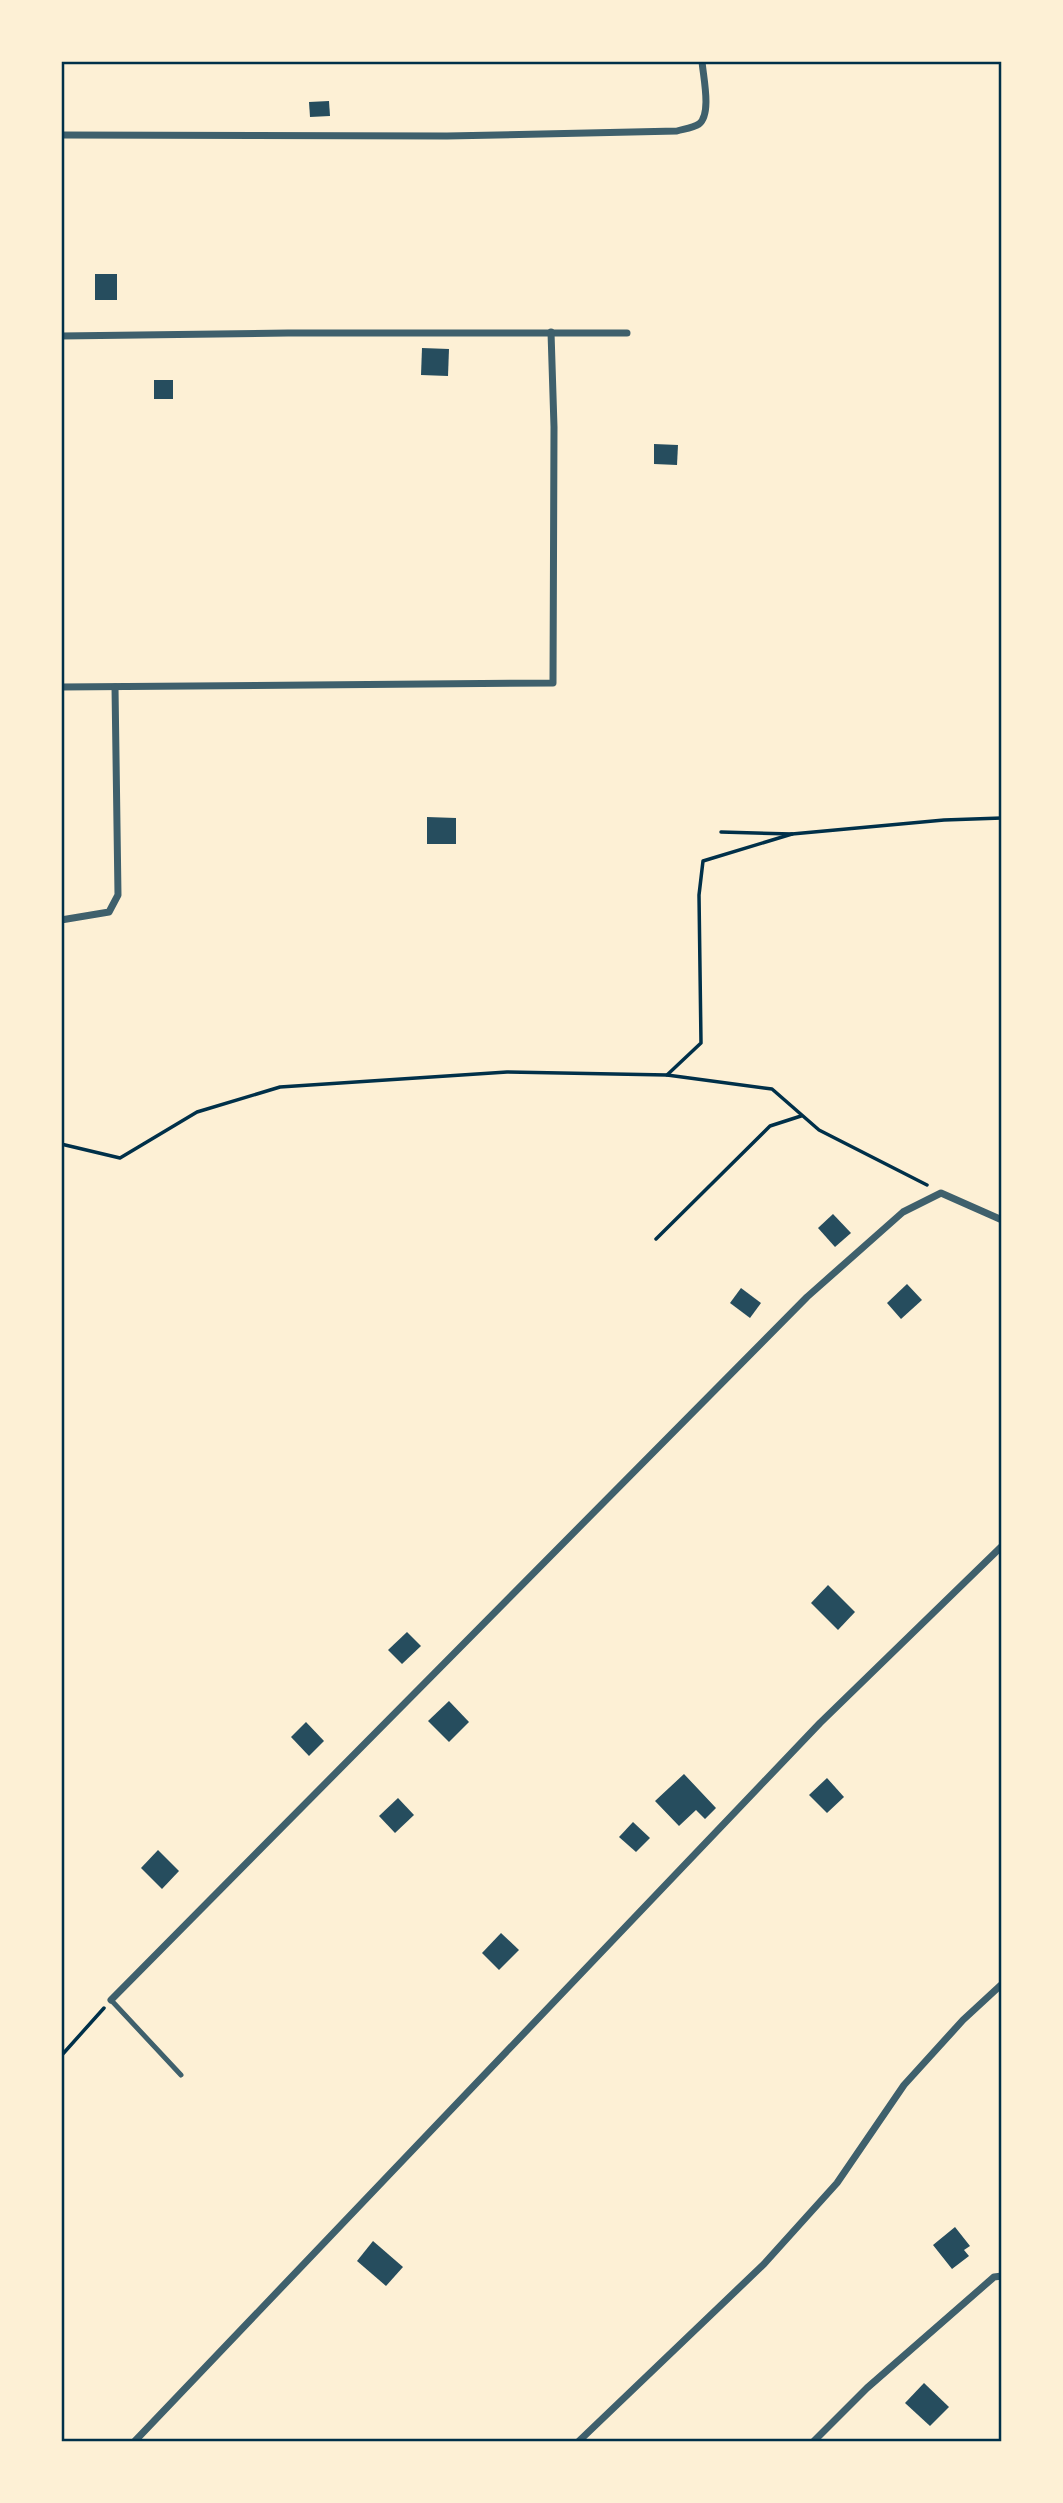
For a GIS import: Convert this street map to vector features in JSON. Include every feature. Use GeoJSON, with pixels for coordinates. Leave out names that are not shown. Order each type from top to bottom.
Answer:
{"type":"FeatureCollection","features":[{"type":"Feature","properties":{"kind":"street"},"geometry":{"type":"LineString","coordinates":[[61,135],[447,136],[677,131],[697,126],[705,119],[702,61]]}},
{"type":"Feature","properties":{"kind":"street"},"geometry":{"type":"LineString","coordinates":[[61,687],[553,683],[554,426],[551,332]]}},
{"type":"Feature","properties":{"kind":"street"},"geometry":{"type":"LineString","coordinates":[[61,336],[627,333]]}},
{"type":"Feature","properties":{"kind":"street"},"geometry":{"type":"LineString","coordinates":[[61,920],[109,912],[118,895],[115,687]]}},
{"type":"Feature","properties":{"kind":"street"},"geometry":{"type":"LineString","coordinates":[[111,2000],[807,1297],[903,1212],[941,1193],[1002,1220]]}},
{"type":"Feature","properties":{"kind":"street"},"geometry":{"type":"LineString","coordinates":[[134,2442],[820,1723],[1002,1546]]}},
{"type":"Feature","properties":{"kind":"street"},"geometry":{"type":"LineString","coordinates":[[578,2442],[764,2264],[838,2183],[904,2085],[963,2020],[1002,1984]]}},
{"type":"Feature","properties":{"kind":"street"},"geometry":{"type":"LineString","coordinates":[[813,2442],[867,2388],[984,2285],[994,2277],[1002,2276]]}},
{"type":"Feature","properties":{"kind":"lane"},"geometry":{"type":"LineString","coordinates":[[111,2000],[181,2075]]}},
{"type":"Feature","properties":{"kind":"path"},"geometry":{"type":"LineString","coordinates":[[721,832],[792,834],[944,820],[1002,818]]}},
{"type":"Feature","properties":{"kind":"path"},"geometry":{"type":"LineString","coordinates":[[667,1075],[701,1043],[699,895],[703,861],[792,834]]}},
{"type":"Feature","properties":{"kind":"path"},"geometry":{"type":"LineString","coordinates":[[61,1144],[120,1158],[197,1112],[281,1087],[507,1072],[667,1075],[772,1089],[819,1130],[941,1193]]}},
{"type":"Feature","properties":{"kind":"path"},"geometry":{"type":"LineString","coordinates":[[656,1239],[769,1126],[802,1116]]}},
{"type":"Feature","properties":{"kind":"path"},"geometry":{"type":"LineString","coordinates":[[61,2056],[111,2000]]}},
{"type":"Feature","properties":{"kind":"building"},"geometry":{"type":"Polygon","coordinates":[[[329,101],[330,116],[310,117],[309,102],[329,101]]]}},
{"type":"Feature","properties":{"kind":"building"},"geometry":{"type":"Polygon","coordinates":[[[95,274],[117,274],[117,300],[95,300],[95,274]]]}},
{"type":"Feature","properties":{"kind":"building"},"geometry":{"type":"Polygon","coordinates":[[[422,348],[449,349],[448,376],[421,375],[422,348]]]}},
{"type":"Feature","properties":{"kind":"building"},"geometry":{"type":"Polygon","coordinates":[[[154,380],[173,380],[173,399],[154,399],[154,380]]]}},
{"type":"Feature","properties":{"kind":"building"},"geometry":{"type":"Polygon","coordinates":[[[654,444],[678,445],[677,465],[654,464],[654,444]]]}},
{"type":"Feature","properties":{"kind":"building"},"geometry":{"type":"Polygon","coordinates":[[[427,817],[456,818],[456,844],[427,844],[427,817]]]}},
{"type":"Feature","properties":{"kind":"building"},"geometry":{"type":"Polygon","coordinates":[[[833,1214],[851,1233],[835,1247],[818,1228],[833,1214]]]}},
{"type":"Feature","properties":{"kind":"building"},"geometry":{"type":"Polygon","coordinates":[[[907,1284],[922,1300],[901,1319],[887,1303],[907,1284]]]}},
{"type":"Feature","properties":{"kind":"building"},"geometry":{"type":"Polygon","coordinates":[[[741,1288],[761,1303],[750,1318],[730,1303],[741,1288]]]}},
{"type":"Feature","properties":{"kind":"building"},"geometry":{"type":"Polygon","coordinates":[[[828,1585],[855,1612],[838,1630],[811,1603],[828,1585]]]}},
{"type":"Feature","properties":{"kind":"building"},"geometry":{"type":"Polygon","coordinates":[[[407,1632],[421,1646],[402,1664],[388,1650],[407,1632]]]}},
{"type":"Feature","properties":{"kind":"building"},"geometry":{"type":"Polygon","coordinates":[[[449,1701],[469,1722],[449,1742],[428,1721],[449,1701]]]}},
{"type":"Feature","properties":{"kind":"building"},"geometry":{"type":"Polygon","coordinates":[[[306,1722],[324,1741],[309,1756],[291,1737],[306,1722]]]}},
{"type":"Feature","properties":{"kind":"building"},"geometry":{"type":"Polygon","coordinates":[[[684,1774],[716,1808],[705,1819],[696,1810],[679,1826],[655,1801],[684,1774]]]}},
{"type":"Feature","properties":{"kind":"building"},"geometry":{"type":"Polygon","coordinates":[[[827,1778],[844,1797],[827,1813],[809,1795],[827,1778]]]}},
{"type":"Feature","properties":{"kind":"building"},"geometry":{"type":"Polygon","coordinates":[[[398,1798],[414,1815],[395,1833],[379,1816],[398,1798]]]}},
{"type":"Feature","properties":{"kind":"building"},"geometry":{"type":"Polygon","coordinates":[[[633,1822],[650,1838],[636,1852],[619,1837],[633,1822]]]}},
{"type":"Feature","properties":{"kind":"building"},"geometry":{"type":"Polygon","coordinates":[[[158,1850],[179,1871],[162,1889],[141,1868],[158,1850]]]}},
{"type":"Feature","properties":{"kind":"building"},"geometry":{"type":"Polygon","coordinates":[[[501,1933],[519,1950],[499,1970],[482,1953],[501,1933]]]}},
{"type":"Feature","properties":{"kind":"building"},"geometry":{"type":"Polygon","coordinates":[[[955,2227],[970,2246],[964,2250],[969,2256],[952,2269],[933,2245],[955,2227]]]}},
{"type":"Feature","properties":{"kind":"building"},"geometry":{"type":"Polygon","coordinates":[[[373,2241],[403,2267],[386,2286],[357,2261],[373,2241]]]}},
{"type":"Feature","properties":{"kind":"building"},"geometry":{"type":"Polygon","coordinates":[[[924,2383],[949,2407],[930,2426],[905,2403],[924,2383]]]}}]}
